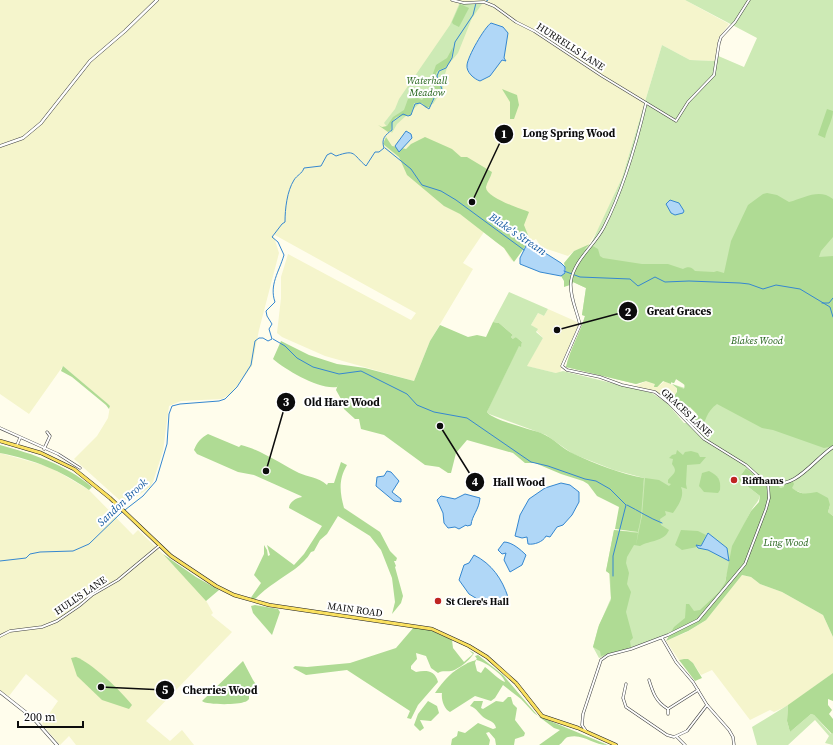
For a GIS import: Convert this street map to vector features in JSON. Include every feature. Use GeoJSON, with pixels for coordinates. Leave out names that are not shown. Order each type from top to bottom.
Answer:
{"type":"FeatureCollection","features":[{"type":"Feature","properties":{"kind":"main road","name":"MAIN ROAD"},"geometry":{"type":"LineString","coordinates":[[0,441],[51,456],[74,469],[94,484],[159,546],[216,586],[250,600],[268,605],[421,626],[450,636],[482,654],[502,670],[516,683],[542,716],[578,728],[616,745]]}},
{"type":"Feature","properties":{"kind":"street"},"geometry":{"type":"LineString","coordinates":[[0,146],[23,138],[41,123],[90,61],[125,31],[157,0]]}},
{"type":"Feature","properties":{"kind":"street","name":"HURRELLS LANE"},"geometry":{"type":"LineString","coordinates":[[452,0],[464,3],[484,2],[494,6],[516,22],[534,31],[676,121],[688,102],[714,75],[721,37],[735,22],[748,0]]}},
{"type":"Feature","properties":{"kind":"street","name":"GRACES LANE"},"geometry":{"type":"LineString","coordinates":[[646,103],[629,166],[612,210],[599,237],[581,260],[571,279],[574,304],[580,325],[565,358],[563,369],[655,392],[669,403],[704,439],[746,465],[757,476],[768,482]]}},
{"type":"Feature","properties":{"kind":"street"},"geometry":{"type":"LineString","coordinates":[[0,428],[65,458],[80,468]]}},
{"type":"Feature","properties":{"kind":"street"},"geometry":{"type":"LineString","coordinates":[[44,449],[50,436],[47,432]]}},
{"type":"Feature","properties":{"kind":"street"},"geometry":{"type":"LineString","coordinates":[[17,445],[20,438]]}},
{"type":"Feature","properties":{"kind":"street"},"geometry":{"type":"LineString","coordinates":[[587,732],[582,725],[583,714],[601,660],[608,655],[662,638],[698,620],[745,564],[766,509],[769,498],[768,482],[782,485],[790,482],[806,471],[819,456],[833,447]]}},
{"type":"Feature","properties":{"kind":"street","name":"HULL'S LANE"},"geometry":{"type":"LineString","coordinates":[[0,636],[10,631],[42,627],[57,621],[80,606],[92,595],[118,580],[159,546]]}},
{"type":"Feature","properties":{"kind":"street"},"geometry":{"type":"LineString","coordinates":[[664,641],[668,635]]}},
{"type":"Feature","properties":{"kind":"street"},"geometry":{"type":"LineString","coordinates":[[662,638],[676,662],[698,690],[707,705],[729,730],[733,737],[734,745]]}},
{"type":"Feature","properties":{"kind":"street"},"geometry":{"type":"LineString","coordinates":[[649,680],[659,704],[668,709]]}},
{"type":"Feature","properties":{"kind":"street"},"geometry":{"type":"LineString","coordinates":[[626,684],[623,698],[626,707],[667,735],[678,737],[685,745]]}},
{"type":"Feature","properties":{"kind":"street"},"geometry":{"type":"LineString","coordinates":[[668,709],[698,690]]}},
{"type":"Feature","properties":{"kind":"street"},"geometry":{"type":"LineString","coordinates":[[0,692],[33,718],[57,745]]}},
{"type":"Feature","properties":{"kind":"street"},"geometry":{"type":"LineString","coordinates":[[678,737],[687,731],[707,705]]}},
{"type":"Feature","properties":{"kind":"street"},"geometry":{"type":"LineString","coordinates":[[668,709],[668,714]]}},
{"type":"Feature","properties":{"kind":"street"},"geometry":{"type":"LineString","coordinates":[[578,728],[582,725]]}},
{"type":"Feature","properties":{"kind":"green space"},"geometry":{"type":"Polygon","coordinates":[[[0,0],[685,0],[729,24],[718,39],[716,61],[690,60],[662,45],[622,178],[599,228],[588,246],[574,251],[568,256],[541,247],[536,239],[525,245],[514,261],[511,260],[504,248],[484,232],[463,263],[473,269],[430,341],[414,381],[325,356],[282,337],[277,333],[281,298],[281,277],[288,254],[411,320],[416,313],[273,234],[279,253],[259,330],[252,366],[232,393],[222,399],[181,401],[169,406],[163,451],[153,482],[150,487],[125,505],[74,459],[97,436],[108,418],[110,406],[63,366],[29,414],[0,394],[0,0]]]}},
{"type":"Feature","properties":{"kind":"green space"},"geometry":{"type":"Polygon","coordinates":[[[685,0],[833,0],[833,516],[828,512],[830,505],[797,491],[780,488],[779,485],[764,483],[746,468],[738,479],[760,496],[743,527],[725,582],[741,575],[706,620],[688,631],[663,637],[599,658],[593,647],[598,628],[611,598],[609,573],[606,571],[614,530],[638,532],[644,478],[614,470],[573,454],[546,435],[487,412],[519,345],[521,346],[522,342],[516,337],[514,340],[511,337],[513,335],[499,323],[493,322],[509,292],[548,309],[544,316],[538,313],[531,325],[538,329],[536,332],[543,338],[527,366],[556,373],[563,371],[652,393],[667,403],[684,423],[690,423],[697,414],[690,407],[670,403],[677,392],[677,388],[672,384],[685,388],[683,382],[676,379],[674,383],[663,381],[657,387],[654,387],[655,384],[646,381],[636,384],[566,367],[585,316],[582,315],[586,288],[573,282],[572,284],[577,256],[590,246],[622,178],[662,45],[690,60],[715,61],[716,55],[744,67],[757,38],[685,0]]]}},
{"type":"Feature","properties":{"kind":"green space","name":"Waterhall Meadow"},"geometry":{"type":"Polygon","coordinates":[[[460,2],[482,4],[472,18],[458,53],[448,65],[444,77],[443,89],[433,104],[419,104],[397,124],[392,133],[384,123],[395,109],[399,99],[450,25],[460,2]]]}},
{"type":"Feature","properties":{"kind":"green space"},"geometry":{"type":"Polygon","coordinates":[[[460,4],[469,8],[459,27],[452,22],[460,4]]]}},
{"type":"Feature","properties":{"kind":"green space"},"geometry":{"type":"Polygon","coordinates":[[[453,47],[451,59],[448,64],[436,73],[438,83],[443,92],[434,97],[430,107],[426,108],[422,103],[414,103],[411,115],[397,117],[392,122],[390,131],[388,132],[378,125],[382,127],[387,126],[393,117],[404,110],[408,99],[418,98],[422,100],[428,91],[435,89],[430,82],[436,65],[447,58],[453,47]]]}},
{"type":"Feature","properties":{"kind":"green space"},"geometry":{"type":"Polygon","coordinates":[[[502,89],[517,95],[519,105],[514,119],[510,119],[510,102],[502,89]]]}},
{"type":"Feature","properties":{"kind":"green space"},"geometry":{"type":"Polygon","coordinates":[[[827,109],[833,111],[825,138],[818,135],[827,109]]]}},
{"type":"Feature","properties":{"kind":"green space"},"geometry":{"type":"Polygon","coordinates":[[[386,137],[392,146],[406,149],[411,144],[425,137],[452,149],[461,157],[467,157],[492,172],[486,187],[487,191],[497,199],[529,212],[524,225],[530,240],[514,262],[504,248],[460,214],[444,206],[407,175],[399,157],[383,144],[386,137]]]}},
{"type":"Feature","properties":{"kind":"green space","name":"Blakes Wood"},"geometry":{"type":"Polygon","coordinates":[[[767,193],[777,195],[789,202],[817,194],[822,194],[833,199],[833,237],[821,251],[819,257],[833,256],[833,446],[824,448],[773,430],[762,428],[717,404],[708,413],[702,433],[690,423],[697,414],[690,407],[681,416],[670,403],[677,392],[677,388],[672,384],[684,389],[685,385],[676,379],[674,383],[671,382],[671,384],[663,381],[657,387],[654,387],[655,384],[646,381],[636,384],[566,367],[585,316],[582,315],[586,288],[573,282],[572,284],[570,274],[570,285],[564,287],[564,281],[561,276],[566,272],[564,263],[574,251],[590,244],[584,250],[591,245],[598,249],[600,256],[603,258],[642,264],[668,264],[683,269],[690,267],[695,271],[717,271],[724,273],[731,241],[748,205],[763,194],[767,193]]]}},
{"type":"Feature","properties":{"kind":"green space"},"geometry":{"type":"Polygon","coordinates":[[[548,309],[579,324],[564,358],[560,373],[526,366],[543,338],[531,325],[538,313],[544,316],[548,309]]]}},
{"type":"Feature","properties":{"kind":"green space"},"geometry":{"type":"Polygon","coordinates":[[[493,322],[499,323],[513,335],[511,337],[513,339],[516,337],[522,342],[521,347],[519,346],[487,412],[503,421],[546,435],[570,452],[591,461],[618,471],[644,478],[641,517],[638,532],[615,529],[619,507],[597,496],[588,484],[535,463],[525,463],[513,453],[467,440],[456,453],[451,473],[448,473],[439,467],[425,465],[384,435],[361,429],[359,419],[355,419],[344,409],[336,390],[339,382],[337,387],[330,387],[312,382],[294,373],[273,359],[281,341],[309,355],[337,364],[365,368],[414,381],[430,341],[440,325],[468,337],[477,335],[486,337],[493,322]]]}},
{"type":"Feature","properties":{"kind":"green space"},"geometry":{"type":"Polygon","coordinates":[[[63,366],[108,404],[110,406],[109,409],[72,377],[61,371],[63,366]]]}},
{"type":"Feature","properties":{"kind":"green space"},"geometry":{"type":"Polygon","coordinates":[[[646,381],[660,385],[665,381],[677,388],[676,395],[670,403],[656,392],[636,386],[646,381]]]}},
{"type":"Feature","properties":{"kind":"green space"},"geometry":{"type":"Polygon","coordinates":[[[208,434],[239,447],[241,445],[255,450],[299,473],[324,482],[327,485],[328,483],[334,483],[341,462],[347,465],[341,481],[344,508],[380,532],[390,551],[397,558],[396,561],[394,561],[403,596],[401,603],[392,614],[395,602],[392,578],[381,550],[370,536],[338,516],[327,534],[320,540],[314,551],[311,552],[304,561],[267,588],[254,600],[250,599],[261,583],[254,575],[264,554],[264,545],[268,556],[270,555],[267,545],[294,565],[304,554],[322,526],[289,508],[295,499],[302,497],[301,496],[254,475],[238,472],[197,454],[194,450],[196,445],[208,434]]]}},
{"type":"Feature","properties":{"kind":"green space"},"geometry":{"type":"Polygon","coordinates":[[[0,445],[36,456],[60,466],[82,479],[92,487],[89,490],[57,471],[25,459],[0,453],[0,445]]]}},
{"type":"Feature","properties":{"kind":"green space"},"geometry":{"type":"Polygon","coordinates":[[[677,450],[683,455],[685,452],[691,451],[698,453],[700,457],[706,457],[700,464],[687,465],[687,489],[681,487],[682,497],[677,507],[673,513],[665,511],[666,515],[660,519],[661,525],[669,530],[667,534],[660,539],[640,546],[634,545],[627,557],[626,563],[629,573],[627,584],[631,592],[626,612],[633,638],[630,641],[631,648],[601,656],[600,651],[593,647],[599,625],[611,600],[610,574],[606,571],[614,530],[638,533],[636,545],[642,516],[645,478],[659,480],[669,486],[671,484],[668,483],[668,480],[675,469],[672,464],[673,459],[669,458],[676,454],[677,450]]]}},
{"type":"Feature","properties":{"kind":"green space"},"geometry":{"type":"Polygon","coordinates":[[[0,453],[50,467],[89,490],[133,535],[138,530],[163,554],[204,597],[213,613],[211,615],[232,632],[146,721],[170,741],[182,730],[194,745],[76,745],[69,736],[60,745],[42,724],[58,701],[26,674],[9,696],[0,691],[0,453]]]}},
{"type":"Feature","properties":{"kind":"green space","name":"Ling Wood"},"geometry":{"type":"Polygon","coordinates":[[[746,468],[764,483],[779,485],[780,488],[784,487],[784,484],[793,482],[794,484],[792,488],[798,492],[817,492],[828,498],[830,505],[828,512],[833,516],[833,637],[823,615],[782,592],[760,584],[751,577],[742,575],[706,620],[688,631],[666,641],[674,627],[685,618],[686,604],[689,604],[694,611],[700,610],[719,592],[725,583],[732,546],[751,511],[759,502],[760,496],[738,479],[746,468]]]}},
{"type":"Feature","properties":{"kind":"green space"},"geometry":{"type":"Polygon","coordinates":[[[709,471],[717,476],[719,480],[720,490],[718,493],[704,492],[699,486],[702,473],[709,471]]]}},
{"type":"Feature","properties":{"kind":"green space"},"geometry":{"type":"Polygon","coordinates":[[[681,530],[698,531],[706,535],[701,546],[697,545],[697,547],[682,550],[675,545],[681,530]]]}},
{"type":"Feature","properties":{"kind":"green space"},"geometry":{"type":"Polygon","coordinates":[[[163,554],[196,577],[219,590],[206,601],[163,554]]]}},
{"type":"Feature","properties":{"kind":"green space"},"geometry":{"type":"Polygon","coordinates":[[[741,575],[751,577],[760,584],[782,592],[823,615],[833,637],[833,673],[789,705],[774,712],[770,710],[750,720],[712,670],[701,675],[693,663],[684,659],[679,660],[666,641],[687,632],[706,620],[741,575]]]}},
{"type":"Feature","properties":{"kind":"green space"},"geometry":{"type":"Polygon","coordinates":[[[255,605],[278,609],[280,612],[272,635],[253,613],[251,606],[255,605]]]}},
{"type":"Feature","properties":{"kind":"green space"},"geometry":{"type":"Polygon","coordinates":[[[414,627],[430,630],[452,640],[453,648],[464,662],[473,654],[457,669],[438,673],[431,668],[426,656],[416,653],[417,659],[411,666],[411,669],[416,672],[430,672],[435,675],[438,682],[418,705],[411,719],[407,718],[410,711],[347,670],[306,675],[293,668],[295,666],[307,667],[350,663],[396,648],[414,627]]]}},
{"type":"Feature","properties":{"kind":"green space"},"geometry":{"type":"Polygon","coordinates":[[[478,655],[503,675],[538,716],[521,699],[503,685],[495,698],[491,701],[475,696],[450,712],[448,711],[443,704],[442,693],[435,693],[452,673],[467,663],[477,659],[475,656],[478,655]],[[476,660],[475,663],[477,671],[481,673],[485,667],[505,682],[497,672],[488,665],[476,660]]]}},
{"type":"Feature","properties":{"kind":"green space"},"geometry":{"type":"Polygon","coordinates":[[[76,657],[90,665],[114,685],[132,705],[129,709],[102,700],[77,676],[71,658],[76,657]]]}},
{"type":"Feature","properties":{"kind":"green space"},"geometry":{"type":"Polygon","coordinates":[[[688,659],[693,663],[702,678],[695,681],[679,660],[688,659]]]}},
{"type":"Feature","properties":{"kind":"green space"},"geometry":{"type":"Polygon","coordinates":[[[243,661],[259,689],[257,691],[253,690],[249,694],[249,699],[241,703],[229,704],[215,704],[202,701],[243,661]]]}},
{"type":"Feature","properties":{"kind":"green space"},"geometry":{"type":"Polygon","coordinates":[[[833,673],[833,701],[828,699],[828,705],[832,710],[829,714],[833,719],[833,733],[832,734],[814,715],[811,714],[790,732],[787,721],[788,705],[833,673]]]}},
{"type":"Feature","properties":{"kind":"green space"},"geometry":{"type":"Polygon","coordinates":[[[508,697],[511,697],[513,704],[517,708],[515,720],[525,733],[524,736],[515,739],[514,745],[496,745],[495,739],[489,732],[486,733],[490,740],[489,745],[451,745],[452,739],[457,736],[458,731],[465,733],[478,723],[493,729],[496,728],[494,723],[483,717],[470,706],[474,701],[483,701],[481,708],[483,709],[496,701],[503,702],[508,697]]]}},
{"type":"Feature","properties":{"kind":"green space"},"geometry":{"type":"Polygon","coordinates":[[[428,701],[437,706],[439,713],[431,721],[420,720],[424,728],[420,731],[414,725],[418,714],[428,701]]]}},
{"type":"Feature","properties":{"kind":"green space"},"geometry":{"type":"Polygon","coordinates":[[[788,705],[787,721],[790,732],[811,714],[814,715],[831,734],[833,733],[833,745],[825,743],[829,736],[815,720],[788,745],[757,745],[752,727],[788,705]]]}},
{"type":"Feature","properties":{"kind":"green space"},"geometry":{"type":"Polygon","coordinates":[[[538,716],[608,745],[574,736],[564,739],[559,745],[539,745],[560,730],[554,728],[538,716]]]}},
{"type":"Feature","properties":{"kind":"water"},"geometry":{"type":"Polygon","coordinates":[[[491,23],[503,27],[508,33],[504,58],[506,61],[502,60],[490,76],[480,81],[471,75],[467,65],[470,55],[477,42],[484,30],[491,23]]]}},
{"type":"Feature","properties":{"kind":"water"},"geometry":{"type":"Polygon","coordinates":[[[406,131],[411,134],[412,138],[399,152],[395,146],[406,131]]]}},
{"type":"Feature","properties":{"kind":"water"},"geometry":{"type":"Polygon","coordinates":[[[670,200],[679,203],[684,211],[683,213],[675,215],[671,213],[666,204],[670,200]]]}},
{"type":"Feature","properties":{"kind":"water"},"geometry":{"type":"Polygon","coordinates":[[[527,244],[531,244],[561,263],[565,267],[565,273],[561,276],[540,272],[520,264],[520,258],[527,244]]]}},
{"type":"Feature","properties":{"kind":"water"},"geometry":{"type":"Polygon","coordinates":[[[387,471],[391,472],[399,481],[392,492],[401,499],[401,502],[394,501],[376,486],[377,477],[384,476],[387,471]]]}},
{"type":"Feature","properties":{"kind":"water"},"geometry":{"type":"Polygon","coordinates":[[[561,483],[570,485],[579,492],[579,502],[572,515],[563,525],[557,527],[550,537],[546,536],[538,543],[528,544],[527,537],[522,538],[515,536],[520,515],[529,499],[545,488],[561,483]]]}},
{"type":"Feature","properties":{"kind":"water"},"geometry":{"type":"Polygon","coordinates":[[[465,494],[480,498],[471,525],[466,525],[459,529],[455,527],[448,528],[444,523],[443,513],[437,500],[441,496],[455,499],[465,494]]]}},
{"type":"Feature","properties":{"kind":"water"},"geometry":{"type":"Polygon","coordinates":[[[708,533],[727,548],[729,561],[708,550],[698,548],[696,545],[701,546],[708,533]]]}},
{"type":"Feature","properties":{"kind":"water"},"geometry":{"type":"Polygon","coordinates":[[[504,542],[513,545],[526,555],[522,565],[510,572],[504,560],[506,553],[502,554],[498,550],[504,542]]]}},
{"type":"Feature","properties":{"kind":"water"},"geometry":{"type":"Polygon","coordinates":[[[474,555],[491,567],[506,590],[508,597],[494,606],[489,606],[469,594],[459,580],[464,565],[469,563],[474,555]]]}},
{"type":"Feature","properties":{"kind":"waterway","name":"Sandon Brook"},"geometry":{"type":"LineString","coordinates":[[0,561],[26,558],[30,554],[40,552],[73,551],[89,544],[121,513],[143,496],[156,481],[167,444],[169,414],[172,406],[219,401],[225,399],[237,387],[251,365],[255,341],[259,338],[263,338],[268,341],[272,339],[269,329],[272,324],[266,311],[275,302],[273,296],[275,278],[284,255],[278,242],[272,237],[285,222],[287,200],[294,180],[304,168],[321,166],[327,155],[331,153],[336,156],[351,153],[366,166],[375,152],[379,152],[384,148],[383,140],[392,130],[392,122],[403,114],[408,116],[411,115],[415,104],[420,103],[429,109],[435,96],[441,95],[443,92],[437,76],[439,71],[446,68],[452,58],[455,42],[473,15],[476,3]]}},
{"type":"Feature","properties":{"kind":"waterway","name":"Blake's Stream"},"geometry":{"type":"LineString","coordinates":[[385,148],[411,169],[422,185],[441,191],[456,200],[524,250]]}},
{"type":"Feature","properties":{"kind":"waterway","name":"Blake's Stream"},"geometry":{"type":"LineString","coordinates":[[564,271],[580,277],[630,279],[638,286],[655,277],[665,282],[689,281],[740,283],[749,284],[763,289],[776,285],[800,289],[830,307],[833,317]]}},
{"type":"Feature","properties":{"kind":"waterway","name":"Blake's Stream"},"geometry":{"type":"LineString","coordinates":[[822,303],[829,303],[833,298]]}},
{"type":"Feature","properties":{"kind":"waterway"},"geometry":{"type":"LineString","coordinates":[[273,339],[285,346],[297,358],[313,367],[339,374],[361,371],[407,394],[417,405],[434,412],[467,418],[531,462],[596,481],[610,489],[626,505],[613,556],[613,576]]}},
{"type":"Feature","properties":{"kind":"waterway"},"geometry":{"type":"LineString","coordinates":[[627,505],[662,523]]}},
{"type":"Feature","properties":{"kind":"place","name":"Long Spring Wood"},"geometry":{"type":"Point","coordinates":[472,202]}},
{"type":"Feature","properties":{"kind":"place","name":"Great Graces"},"geometry":{"type":"Point","coordinates":[557,330]}},
{"type":"Feature","properties":{"kind":"place","name":"Hall Wood"},"geometry":{"type":"Point","coordinates":[440,426]}},
{"type":"Feature","properties":{"kind":"place","name":"Old Hare Wood"},"geometry":{"type":"Point","coordinates":[266,471]}},
{"type":"Feature","properties":{"kind":"place","name":"Riffhams"},"geometry":{"type":"Point","coordinates":[734,480]}},
{"type":"Feature","properties":{"kind":"place","name":"St Clere's Hall"},"geometry":{"type":"Point","coordinates":[438,601]}},
{"type":"Feature","properties":{"kind":"place","name":"Cherries Wood"},"geometry":{"type":"Point","coordinates":[101,687]}}]}
